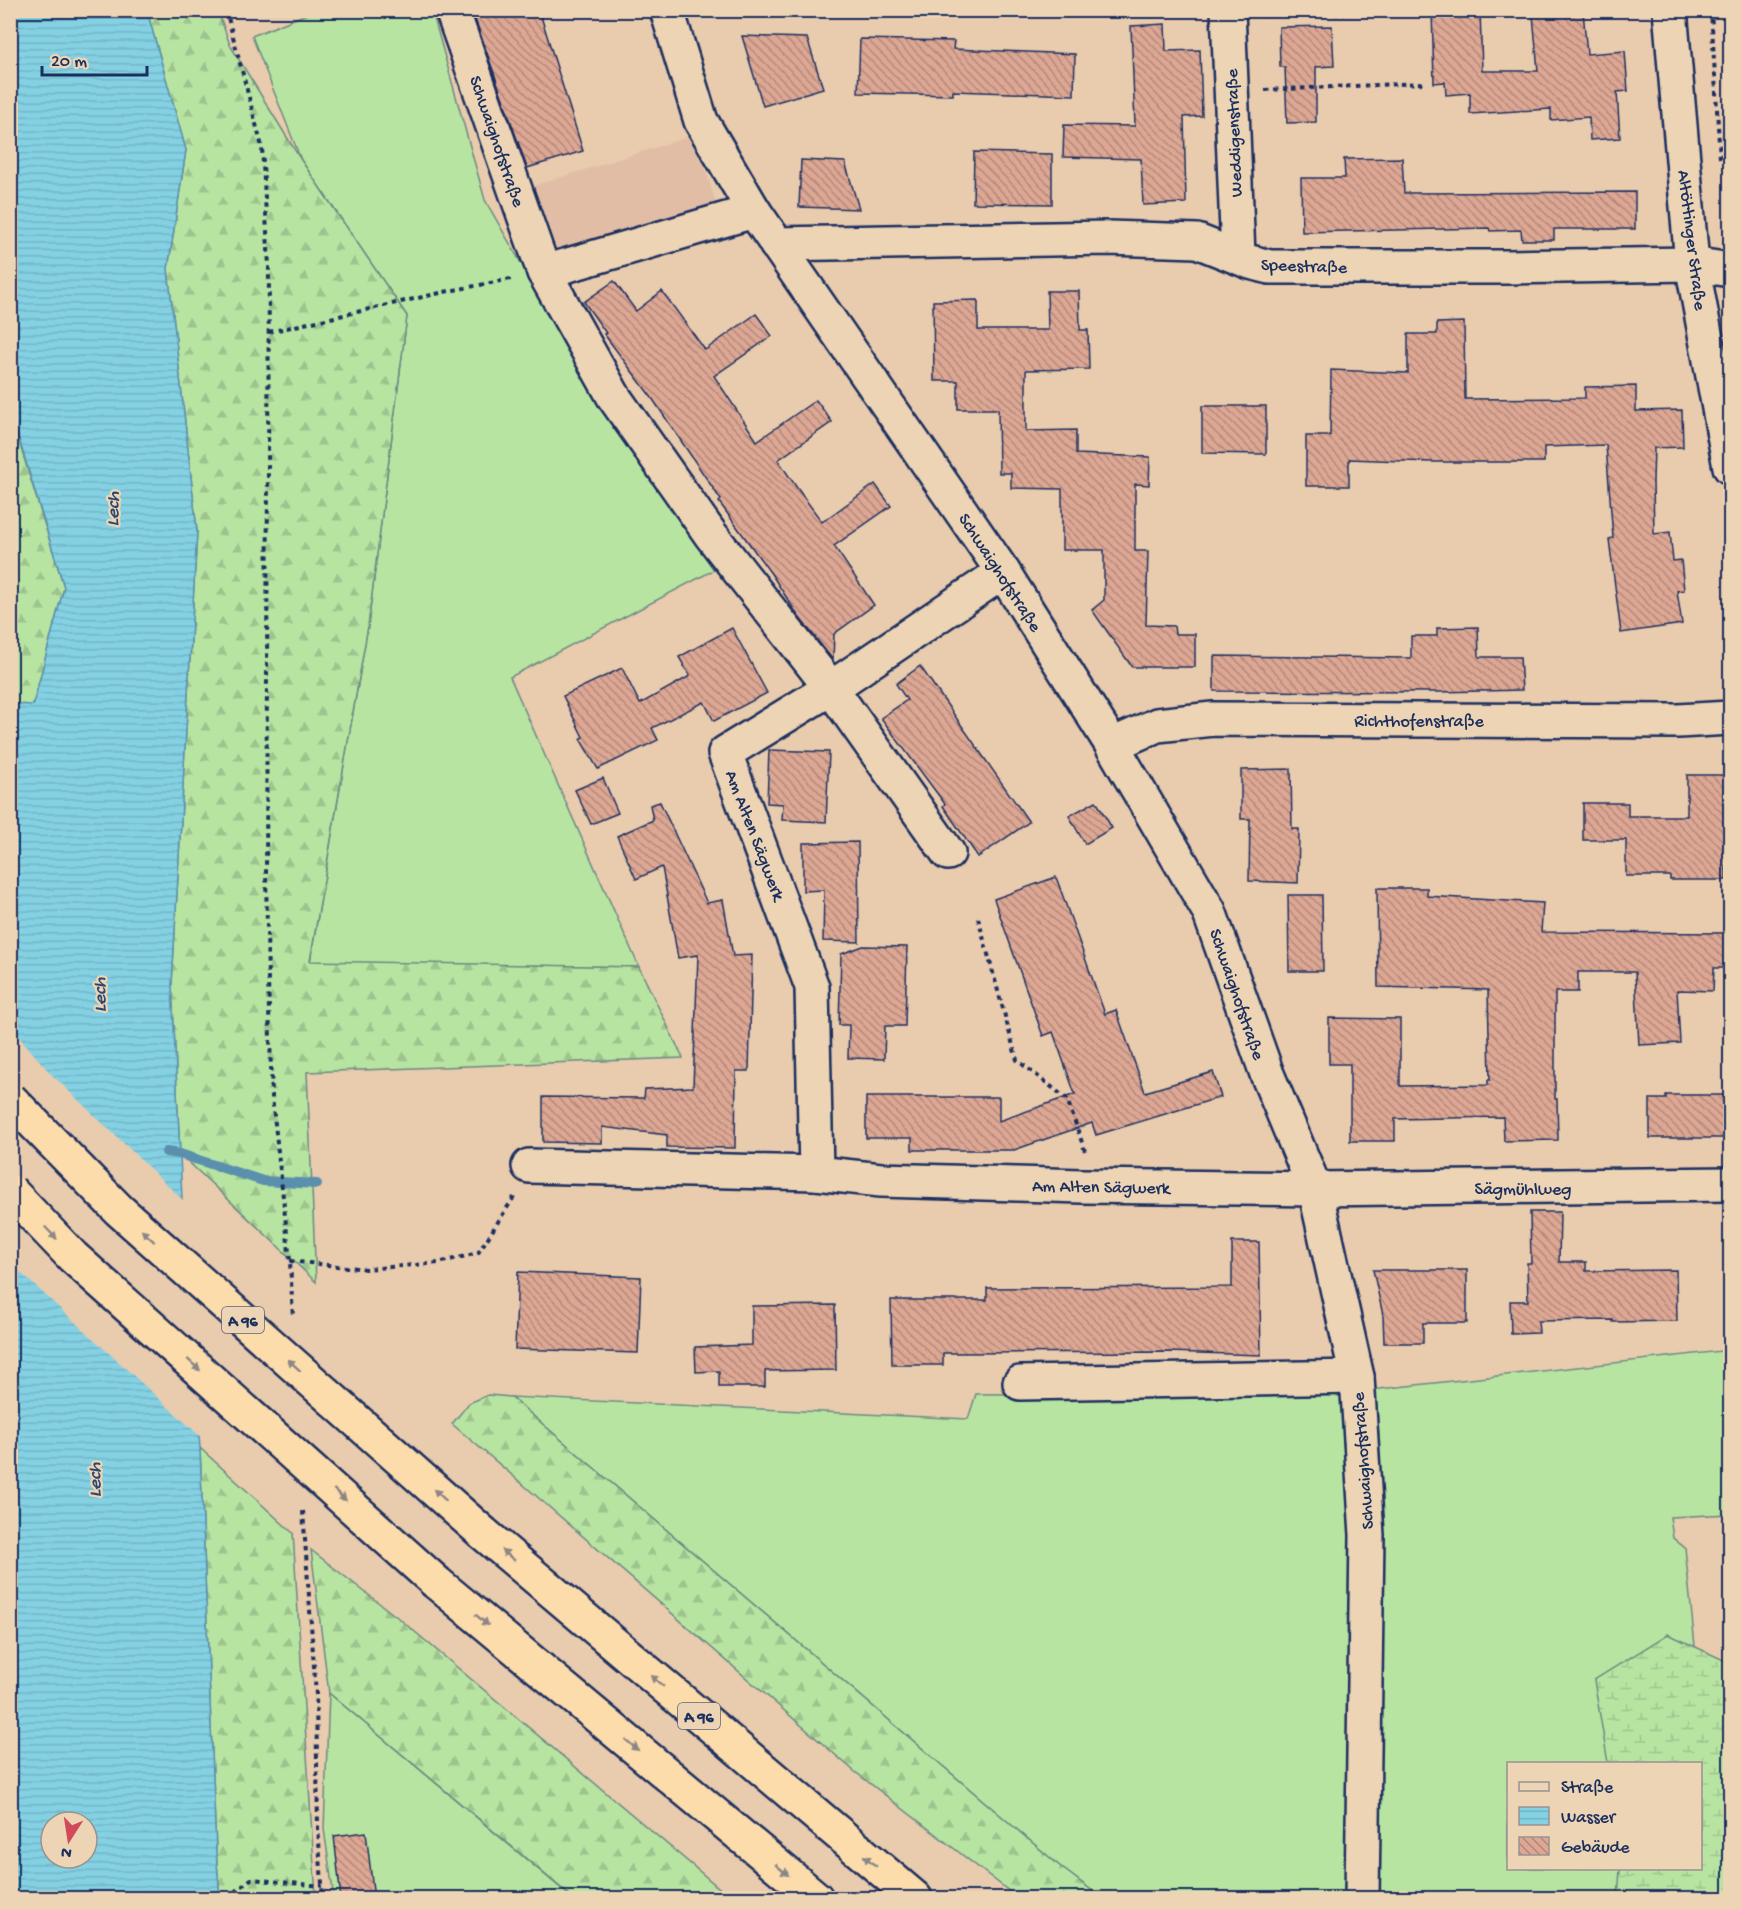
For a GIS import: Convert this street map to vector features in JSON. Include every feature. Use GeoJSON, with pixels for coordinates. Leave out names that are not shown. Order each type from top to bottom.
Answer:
{"type":"FeatureCollection","features":[{"type":"Feature","properties":{"kind":"highway","name":"A 96"},"geometry":{"type":"LineString","coordinates":[[10,1099],[119,1210],[483,1533],[915,1899]]}},
{"type":"Feature","properties":{"kind":"highway"},"geometry":{"type":"LineString","coordinates":[[10,1191],[73,1257],[437,1583],[816,1899]]}},
{"type":"Feature","properties":{"kind":"street","name":"Schwaighofstraße"},"geometry":{"type":"LineString","coordinates":[[452,10],[544,272],[614,397],[711,535],[831,688],[948,853]]}},
{"type":"Feature","properties":{"kind":"street","name":"Schwaighofstraße"},"geometry":{"type":"LineString","coordinates":[[667,10],[701,121],[754,211],[1003,572],[1112,745],[1209,911],[1267,1074],[1315,1189],[1357,1377],[1367,1535],[1362,1899]]}},
{"type":"Feature","properties":{"kind":"street","name":"Altöttinger Straße"},"geometry":{"type":"LineString","coordinates":[[1670,10],[1692,264],[1731,467]]}},
{"type":"Feature","properties":{"kind":"street","name":"Weddigenstraße"},"geometry":{"type":"LineString","coordinates":[[1238,256],[1240,13]]}},
{"type":"Feature","properties":{"kind":"street"},"geometry":{"type":"LineString","coordinates":[[544,272],[754,211]]}},
{"type":"Feature","properties":{"kind":"street","name":"Speestraße"},"geometry":{"type":"LineString","coordinates":[[776,244],[1055,239],[1175,240],[1197,241],[1250,262],[1270,267],[1692,264],[1731,270]]}},
{"type":"Feature","properties":{"kind":"street","name":"Am Alten Sägwerk"},"geometry":{"type":"LineString","coordinates":[[816,1173],[812,987],[725,753],[831,688],[1003,572]]}},
{"type":"Feature","properties":{"kind":"street","name":"Richthofenstraße"},"geometry":{"type":"LineString","coordinates":[[1112,745],[1157,725],[1213,719],[1678,721],[1731,718]]}},
{"type":"Feature","properties":{"kind":"street","name":"Am Alten Sägwerk"},"geometry":{"type":"LineString","coordinates":[[529,1166],[816,1173],[881,1180],[1083,1186],[1315,1189]]}},
{"type":"Feature","properties":{"kind":"street","name":"Sägmühlweg"},"geometry":{"type":"LineString","coordinates":[[1315,1189],[1731,1184]]}},
{"type":"Feature","properties":{"kind":"street"},"geometry":{"type":"LineString","coordinates":[[1020,1383],[1357,1377]]}},
{"type":"Feature","properties":{"kind":"path"},"geometry":{"type":"LineString","coordinates":[[226,10],[262,147],[269,266],[266,875],[272,1097],[290,1261],[293,1319]]}},
{"type":"Feature","properties":{"kind":"path"},"geometry":{"type":"LineString","coordinates":[[1711,10],[1721,161]]}},
{"type":"Feature","properties":{"kind":"path"},"geometry":{"type":"LineString","coordinates":[[1240,13],[1408,11]]}},
{"type":"Feature","properties":{"kind":"path"},"geometry":{"type":"LineString","coordinates":[[1261,90],[1423,83]]}},
{"type":"Feature","properties":{"kind":"path"},"geometry":{"type":"LineString","coordinates":[[269,332],[544,272]]}},
{"type":"Feature","properties":{"kind":"path"},"geometry":{"type":"LineString","coordinates":[[978,918],[1017,1060],[1067,1099],[1086,1154]]}},
{"type":"Feature","properties":{"kind":"path"},"geometry":{"type":"LineString","coordinates":[[290,1261],[366,1269],[438,1263],[478,1253],[517,1192],[529,1166]]}},
{"type":"Feature","properties":{"kind":"path"},"geometry":{"type":"LineString","coordinates":[[303,1504],[316,1695],[318,1828],[323,1899]]}},
{"type":"Feature","properties":{"kind":"path"},"geometry":{"type":"LineString","coordinates":[[228,1899],[251,1879],[322,1886]]}},
{"type":"Feature","properties":{"kind":"shaded area"},"geometry":{"type":"Polygon","coordinates":[[[695,135],[719,214],[551,266],[527,188],[695,135]]]}},
{"type":"Feature","properties":{"kind":"green space"},"geometry":{"type":"Polygon","coordinates":[[[147,11],[218,11],[230,45],[301,160],[407,316],[368,626],[310,961],[639,967],[683,1058],[307,1072],[316,1282],[180,1154],[172,984],[197,531],[168,269],[186,150],[147,11]]]}},
{"type":"Feature","properties":{"kind":"green space"},"geometry":{"type":"Polygon","coordinates":[[[314,11],[432,11],[485,200],[602,405],[714,570],[510,677],[639,967],[310,962],[368,626],[407,316],[301,160],[252,36],[314,11]]]}},
{"type":"Feature","properties":{"kind":"green space"},"geometry":{"type":"Polygon","coordinates":[[[10,413],[64,587],[33,705],[11,704],[10,413]]]}},
{"type":"Feature","properties":{"kind":"green space"},"geometry":{"type":"Polygon","coordinates":[[[1730,1350],[1730,1514],[1670,1517],[1673,1538],[1685,1548],[1697,1666],[1730,1898],[1102,1898],[1062,1868],[511,1397],[968,1419],[976,1394],[1344,1393],[1730,1350]]]}},
{"type":"Feature","properties":{"kind":"green space"},"geometry":{"type":"Polygon","coordinates":[[[488,1395],[511,1397],[1062,1868],[1102,1898],[1018,1898],[854,1771],[452,1424],[469,1403],[488,1395]]]}},
{"type":"Feature","properties":{"kind":"green space"},"geometry":{"type":"Polygon","coordinates":[[[200,1448],[293,1533],[316,1898],[220,1898],[216,1851],[200,1448]]]}},
{"type":"Feature","properties":{"kind":"green space"},"geometry":{"type":"Polygon","coordinates":[[[311,1550],[402,1621],[731,1898],[573,1898],[329,1693],[311,1550]]]}},
{"type":"Feature","properties":{"kind":"green space"},"geometry":{"type":"Polygon","coordinates":[[[1668,1634],[1730,1663],[1730,1898],[1618,1898],[1620,1870],[1702,1870],[1702,1762],[1608,1762],[1594,1680],[1668,1634]]]}},
{"type":"Feature","properties":{"kind":"green space"},"geometry":{"type":"Polygon","coordinates":[[[329,1693],[571,1897],[334,1898],[324,1829],[329,1693]]]}},
{"type":"Feature","properties":{"kind":"water","name":"Lech"},"geometry":{"type":"Polygon","coordinates":[[[11,11],[147,11],[186,150],[168,269],[197,531],[172,984],[182,1199],[200,1448],[216,1851],[220,1898],[11,1898],[10,704],[33,705],[64,587],[11,413],[11,11]]]}},
{"type":"Feature","properties":{"kind":"pier"},"geometry":{"type":"Polygon","coordinates":[[[11,1027],[50,1073],[185,1202],[202,1438],[10,1263],[11,1027]]]}},
{"type":"Feature","properties":{"kind":"building"},"geometry":{"type":"Polygon","coordinates":[[[472,10],[539,10],[583,151],[527,168],[472,10]]]}},
{"type":"Feature","properties":{"kind":"building"},"geometry":{"type":"Polygon","coordinates":[[[1432,10],[1480,10],[1482,71],[1538,71],[1533,15],[1583,11],[1587,54],[1625,51],[1628,91],[1617,92],[1620,138],[1590,140],[1589,117],[1551,120],[1551,109],[1470,114],[1470,93],[1446,95],[1445,82],[1434,83],[1432,10]]]}},
{"type":"Feature","properties":{"kind":"building"},"geometry":{"type":"Polygon","coordinates":[[[1165,24],[1166,51],[1200,50],[1202,116],[1184,117],[1186,203],[1143,205],[1141,159],[1063,157],[1064,125],[1135,126],[1131,26],[1165,24]]]}},
{"type":"Feature","properties":{"kind":"building"},"geometry":{"type":"Polygon","coordinates":[[[1332,26],[1334,66],[1316,67],[1316,122],[1287,123],[1285,67],[1280,67],[1279,27],[1332,26]]]}},
{"type":"Feature","properties":{"kind":"building"},"geometry":{"type":"Polygon","coordinates":[[[742,36],[807,38],[823,88],[763,106],[742,36]]]}},
{"type":"Feature","properties":{"kind":"building"},"geometry":{"type":"Polygon","coordinates":[[[860,39],[954,41],[953,49],[1075,54],[1074,95],[953,91],[953,95],[858,93],[860,39]]]}},
{"type":"Feature","properties":{"kind":"building"},"geometry":{"type":"Polygon","coordinates":[[[974,152],[1052,154],[1052,204],[973,203],[974,152]]]}},
{"type":"Feature","properties":{"kind":"building"},"geometry":{"type":"Polygon","coordinates":[[[1402,158],[1404,193],[1635,192],[1635,229],[1554,229],[1554,240],[1522,240],[1521,230],[1490,231],[1489,228],[1302,232],[1301,178],[1345,178],[1344,159],[1402,158]]]}},
{"type":"Feature","properties":{"kind":"building"},"geometry":{"type":"Polygon","coordinates":[[[801,160],[845,162],[859,209],[799,207],[801,160]]]}},
{"type":"Feature","properties":{"kind":"building"},"geometry":{"type":"Polygon","coordinates":[[[614,281],[636,311],[662,291],[705,350],[756,314],[772,336],[714,376],[757,441],[816,400],[832,422],[778,460],[797,488],[822,522],[875,484],[891,506],[834,546],[874,605],[834,634],[833,660],[799,617],[772,575],[719,502],[721,500],[584,302],[614,281]]]}},
{"type":"Feature","properties":{"kind":"building"},"geometry":{"type":"Polygon","coordinates":[[[1047,291],[1079,291],[1080,330],[1088,330],[1089,369],[1026,370],[1026,431],[1076,430],[1076,454],[1150,457],[1149,485],[1135,484],[1135,551],[1148,551],[1146,625],[1174,626],[1175,634],[1195,634],[1195,667],[1132,667],[1092,610],[1104,600],[1104,550],[1062,550],[1062,489],[1011,488],[1011,473],[999,473],[998,409],[958,409],[958,381],[934,381],[933,301],[978,300],[978,330],[1048,330],[1047,291]]]}},
{"type":"Feature","properties":{"kind":"building"},"geometry":{"type":"Polygon","coordinates":[[[1464,322],[1465,399],[1585,398],[1585,387],[1636,386],[1636,411],[1682,410],[1683,447],[1654,448],[1653,481],[1654,534],[1670,532],[1673,561],[1681,560],[1684,590],[1677,591],[1682,624],[1621,633],[1609,539],[1613,538],[1606,445],[1544,447],[1544,462],[1349,459],[1349,486],[1306,486],[1306,436],[1330,436],[1331,370],[1408,373],[1408,334],[1437,334],[1437,323],[1464,322]]]}},
{"type":"Feature","properties":{"kind":"building"},"geometry":{"type":"Polygon","coordinates":[[[1202,406],[1266,406],[1266,454],[1202,453],[1202,406]]]}},
{"type":"Feature","properties":{"kind":"building"},"geometry":{"type":"Polygon","coordinates":[[[1478,627],[1479,657],[1520,657],[1522,690],[1214,691],[1214,656],[1411,658],[1411,636],[1437,636],[1437,628],[1478,627]]]}},
{"type":"Feature","properties":{"kind":"building"},"geometry":{"type":"Polygon","coordinates":[[[732,628],[767,693],[714,721],[704,702],[652,728],[658,740],[598,769],[580,739],[583,737],[563,696],[622,668],[640,704],[690,676],[679,657],[732,628]]]}},
{"type":"Feature","properties":{"kind":"building"},"geometry":{"type":"Polygon","coordinates":[[[920,666],[1029,822],[978,857],[943,806],[945,804],[881,718],[907,700],[896,684],[920,666]]]}},
{"type":"Feature","properties":{"kind":"building"},"geometry":{"type":"Polygon","coordinates":[[[769,750],[829,752],[826,822],[782,820],[783,804],[767,803],[769,750]]]}},
{"type":"Feature","properties":{"kind":"building"},"geometry":{"type":"Polygon","coordinates":[[[1291,769],[1292,829],[1299,829],[1298,883],[1249,881],[1250,819],[1241,819],[1241,770],[1291,769]]]}},
{"type":"Feature","properties":{"kind":"building"},"geometry":{"type":"Polygon","coordinates":[[[1687,775],[1726,775],[1726,880],[1670,880],[1670,876],[1626,876],[1626,840],[1583,840],[1583,803],[1628,803],[1628,816],[1687,816],[1687,775]]]}},
{"type":"Feature","properties":{"kind":"building"},"geometry":{"type":"Polygon","coordinates":[[[603,778],[618,813],[591,824],[575,790],[603,778]]]}},
{"type":"Feature","properties":{"kind":"building"},"geometry":{"type":"Polygon","coordinates":[[[1096,801],[1112,828],[1085,844],[1069,816],[1096,801]]]}},
{"type":"Feature","properties":{"kind":"building"},"geometry":{"type":"Polygon","coordinates":[[[660,802],[707,903],[723,900],[733,956],[752,955],[749,1071],[736,1071],[735,1148],[667,1147],[667,1135],[602,1127],[602,1143],[543,1142],[543,1097],[644,1098],[645,1089],[693,1087],[698,955],[678,958],[662,867],[636,879],[617,836],[653,820],[650,805],[660,802]]]}},
{"type":"Feature","properties":{"kind":"building"},"geometry":{"type":"Polygon","coordinates":[[[858,842],[859,942],[823,941],[824,890],[803,891],[803,843],[858,842]]]}},
{"type":"Feature","properties":{"kind":"building"},"geometry":{"type":"Polygon","coordinates":[[[1056,877],[1105,1014],[1116,1010],[1145,1092],[1213,1072],[1221,1097],[1096,1135],[1092,1123],[1014,1150],[912,1150],[912,1138],[866,1138],[866,1097],[999,1097],[999,1121],[1075,1094],[1053,1032],[1043,1036],[994,899],[1056,877]]]}},
{"type":"Feature","properties":{"kind":"building"},"geometry":{"type":"Polygon","coordinates":[[[1377,888],[1427,888],[1427,896],[1543,903],[1541,932],[1731,933],[1731,968],[1714,968],[1713,991],[1677,990],[1680,1043],[1639,1045],[1635,972],[1578,972],[1578,992],[1555,992],[1555,1099],[1557,1099],[1558,1140],[1504,1141],[1503,1117],[1395,1119],[1395,1141],[1350,1141],[1350,1064],[1329,1064],[1329,1018],[1400,1019],[1400,1086],[1488,1085],[1488,1080],[1490,1080],[1488,990],[1378,987],[1377,888]]]}},
{"type":"Feature","properties":{"kind":"building"},"geometry":{"type":"Polygon","coordinates":[[[1288,895],[1322,895],[1323,971],[1289,971],[1288,895]]]}},
{"type":"Feature","properties":{"kind":"building"},"geometry":{"type":"Polygon","coordinates":[[[863,946],[907,947],[905,1026],[885,1026],[884,1059],[848,1058],[849,1025],[839,1025],[841,954],[863,946]]]}},
{"type":"Feature","properties":{"kind":"building"},"geometry":{"type":"Polygon","coordinates":[[[1666,1095],[1731,1095],[1731,1138],[1650,1138],[1650,1099],[1666,1099],[1666,1095]]]}},
{"type":"Feature","properties":{"kind":"building"},"geometry":{"type":"Polygon","coordinates":[[[1530,1212],[1560,1212],[1559,1262],[1586,1262],[1586,1271],[1676,1270],[1677,1321],[1538,1321],[1539,1333],[1511,1334],[1510,1301],[1528,1301],[1527,1263],[1531,1263],[1530,1212]]]}},
{"type":"Feature","properties":{"kind":"building"},"geometry":{"type":"Polygon","coordinates":[[[1232,1242],[1259,1242],[1261,1355],[1168,1352],[943,1353],[943,1365],[892,1365],[891,1300],[987,1300],[987,1288],[1232,1287],[1232,1242]]]}},
{"type":"Feature","properties":{"kind":"building"},"geometry":{"type":"Polygon","coordinates":[[[1373,1270],[1467,1270],[1467,1323],[1423,1323],[1423,1343],[1384,1343],[1383,1315],[1373,1270]]]}},
{"type":"Feature","properties":{"kind":"building"},"geometry":{"type":"Polygon","coordinates":[[[518,1272],[641,1277],[638,1353],[515,1349],[518,1272]]]}},
{"type":"Feature","properties":{"kind":"building"},"geometry":{"type":"Polygon","coordinates":[[[835,1305],[836,1370],[765,1371],[765,1387],[719,1387],[719,1371],[696,1372],[695,1347],[752,1345],[752,1306],[835,1305]]]}},
{"type":"Feature","properties":{"kind":"building"},"geometry":{"type":"Polygon","coordinates":[[[366,1832],[374,1899],[341,1899],[334,1836],[366,1832]]]}},
{"type":"Feature","properties":{"kind":"waterway"},"geometry":{"type":"LineString","coordinates":[[166,1152],[180,1154],[263,1181],[317,1184]]}}]}
